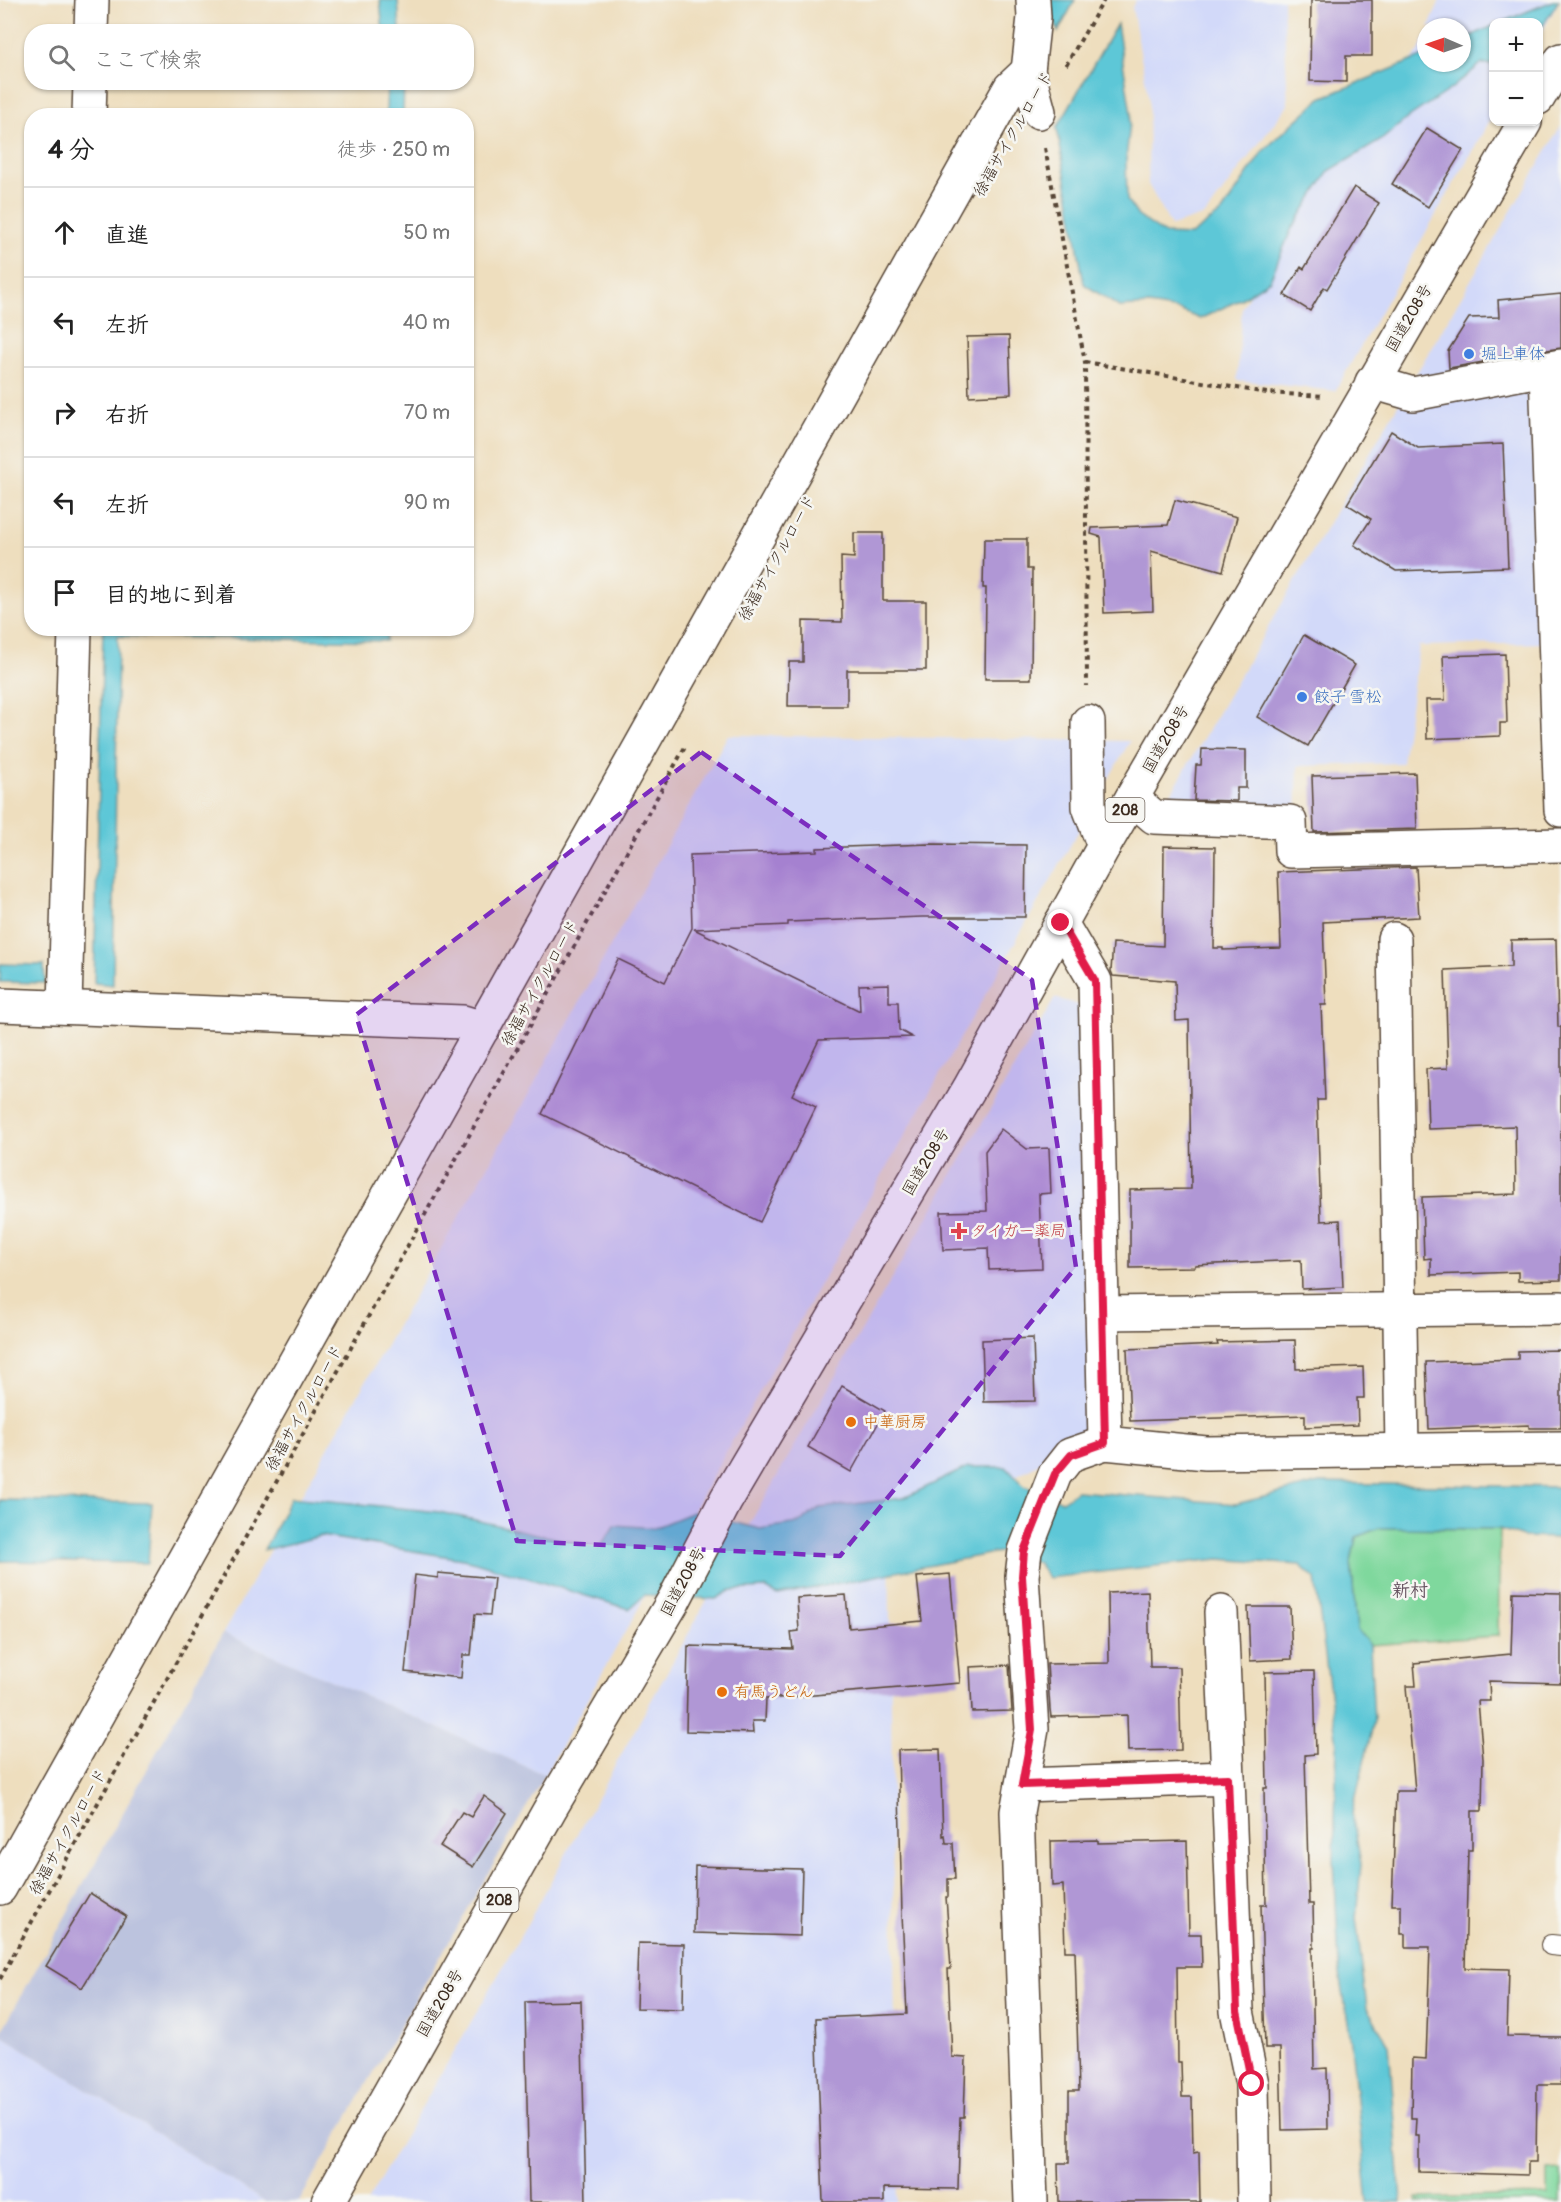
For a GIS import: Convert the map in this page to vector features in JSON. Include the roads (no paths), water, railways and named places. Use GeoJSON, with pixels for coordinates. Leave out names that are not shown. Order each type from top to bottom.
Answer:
{"type":"FeatureCollection","features":[{"type":"Feature","properties":{"kind":"main road"},"geometry":{"type":"LineString","coordinates":[[91,24],[92,0]]}},
{"type":"Feature","properties":{"kind":"main road"},"geometry":{"type":"LineString","coordinates":[[1033,0],[1034,17],[1028,71],[1039,112]]}},
{"type":"Feature","properties":{"kind":"main road"},"geometry":{"type":"LineString","coordinates":[[1543,91],[1561,60]]}},
{"type":"Feature","properties":{"kind":"main road"},"geometry":{"type":"LineString","coordinates":[[0,1888],[1010,88],[1028,71]]}},
{"type":"Feature","properties":{"kind":"main road"},"geometry":{"type":"LineString","coordinates":[[89,108],[90,90]]}},
{"type":"Feature","properties":{"kind":"main road","name":"国道208号"},"geometry":{"type":"LineString","coordinates":[[327,2202],[550,1809],[674,1600],[726,1500],[969,1089],[1104,846],[1523,126]]}},
{"type":"Feature","properties":{"kind":"main road"},"geometry":{"type":"LineString","coordinates":[[1372,382],[1413,394],[1554,367],[1561,810]]}},
{"type":"Feature","properties":{"kind":"main road"},"geometry":{"type":"LineString","coordinates":[[65,1007],[75,636]]}},
{"type":"Feature","properties":{"kind":"main road"},"geometry":{"type":"LineString","coordinates":[[1088,722],[1089,807],[1104,846]]}},
{"type":"Feature","properties":{"kind":"main road"},"geometry":{"type":"LineString","coordinates":[[1132,798],[1154,817],[1290,822],[1291,851],[1561,845]]}},
{"type":"Feature","properties":{"kind":"main road"},"geometry":{"type":"LineString","coordinates":[[1061,923],[1095,981],[1105,1443]]}},
{"type":"Feature","properties":{"kind":"main road"},"geometry":{"type":"LineString","coordinates":[[1394,939],[1402,1451]]}},
{"type":"Feature","properties":{"kind":"main road"},"geometry":{"type":"LineString","coordinates":[[0,1005],[463,1022],[483,1028]]}},
{"type":"Feature","properties":{"kind":"main road"},"geometry":{"type":"LineString","coordinates":[[1102,1313],[1561,1308]]}},
{"type":"Feature","properties":{"kind":"main road"},"geometry":{"type":"LineString","coordinates":[[1031,2202],[1017,1812],[1032,1730],[1022,1576],[1024,1551],[1055,1474],[1071,1455],[1105,1443],[1206,1454],[1561,1448]]}},
{"type":"Feature","properties":{"kind":"main road"},"geometry":{"type":"LineString","coordinates":[[1221,1612],[1237,2011],[1252,2084],[1254,2202]]}},
{"type":"Feature","properties":{"kind":"main road"},"geometry":{"type":"LineString","coordinates":[[1022,1785],[1228,1778]]}},
{"type":"Feature","properties":{"kind":"water"},"geometry":{"type":"Polygon","coordinates":[[[380,0],[398,0],[400,24],[382,24],[380,0]]]}},
{"type":"Feature","properties":{"kind":"water"},"geometry":{"type":"Polygon","coordinates":[[[1048,0],[1075,0],[1058,32],[1048,0]]]}},
{"type":"Feature","properties":{"kind":"water"},"geometry":{"type":"Polygon","coordinates":[[[1559,0],[1543,26],[1543,18],[1512,18],[1559,0]]]}},
{"type":"Feature","properties":{"kind":"water"},"geometry":{"type":"Polygon","coordinates":[[[1117,24],[1131,114],[1126,159],[1127,200],[1138,216],[1165,234],[1191,235],[1222,212],[1263,151],[1321,98],[1417,59],[1417,72],[1471,72],[1471,36],[1489,28],[1489,64],[1481,64],[1452,88],[1410,116],[1380,141],[1329,171],[1291,230],[1270,280],[1241,299],[1200,319],[1179,310],[1149,305],[1119,307],[1084,284],[1057,128],[1117,24]]]}},
{"type":"Feature","properties":{"kind":"water"},"geometry":{"type":"Polygon","coordinates":[[[387,90],[404,90],[403,108],[386,108],[387,90]]]}},
{"type":"Feature","properties":{"kind":"water"},"geometry":{"type":"Polygon","coordinates":[[[103,636],[118,636],[113,985],[94,983],[103,636]]]}},
{"type":"Feature","properties":{"kind":"water"},"geometry":{"type":"Polygon","coordinates":[[[118,636],[386,636],[386,641],[118,636]]]}},
{"type":"Feature","properties":{"kind":"water"},"geometry":{"type":"Polygon","coordinates":[[[0,964],[44,965],[45,983],[0,982],[0,964]]]}},
{"type":"Feature","properties":{"kind":"water"},"geometry":{"type":"Polygon","coordinates":[[[968,1467],[1006,1467],[1024,1486],[1062,1501],[1077,1491],[1236,1504],[1320,1483],[1561,1487],[1561,1538],[1523,1537],[1500,1529],[1379,1528],[1356,1537],[1351,1562],[1357,1630],[1370,1645],[1374,1721],[1352,1813],[1361,1864],[1356,1918],[1367,2008],[1389,2045],[1401,2202],[1368,2202],[1350,2035],[1339,1967],[1334,1859],[1337,1745],[1315,1579],[1300,1565],[1219,1559],[1048,1578],[1038,1563],[1004,1551],[778,1595],[765,1588],[731,1590],[716,1599],[645,1595],[629,1609],[469,1560],[321,1536],[264,1550],[291,1497],[439,1512],[599,1548],[615,1525],[654,1528],[693,1512],[760,1529],[798,1523],[820,1508],[904,1498],[968,1467]]]}},
{"type":"Feature","properties":{"kind":"water"},"geometry":{"type":"Polygon","coordinates":[[[0,1500],[152,1503],[148,1563],[0,1561],[0,1500]]]}},
{"type":"Feature","properties":{"kind":"place","name":"堀上車体"},"geometry":{"type":"Point","coordinates":[1469,354]}},
{"type":"Feature","properties":{"kind":"place","name":"餃子 雪松"},"geometry":{"type":"Point","coordinates":[1302,697]}},
{"type":"Feature","properties":{"kind":"place","name":"タイガー薬局"},"geometry":{"type":"Point","coordinates":[959,1231]}},
{"type":"Feature","properties":{"kind":"place","name":"中華厨房"},"geometry":{"type":"Point","coordinates":[851,1422]}},
{"type":"Feature","properties":{"kind":"place","name":"有馬うどん"},"geometry":{"type":"Point","coordinates":[722,1692]}},
{"type":"Feature","properties":{"kind":"district","name":"新村"},"geometry":{"type":"Point","coordinates":[1410,1590]}}]}
